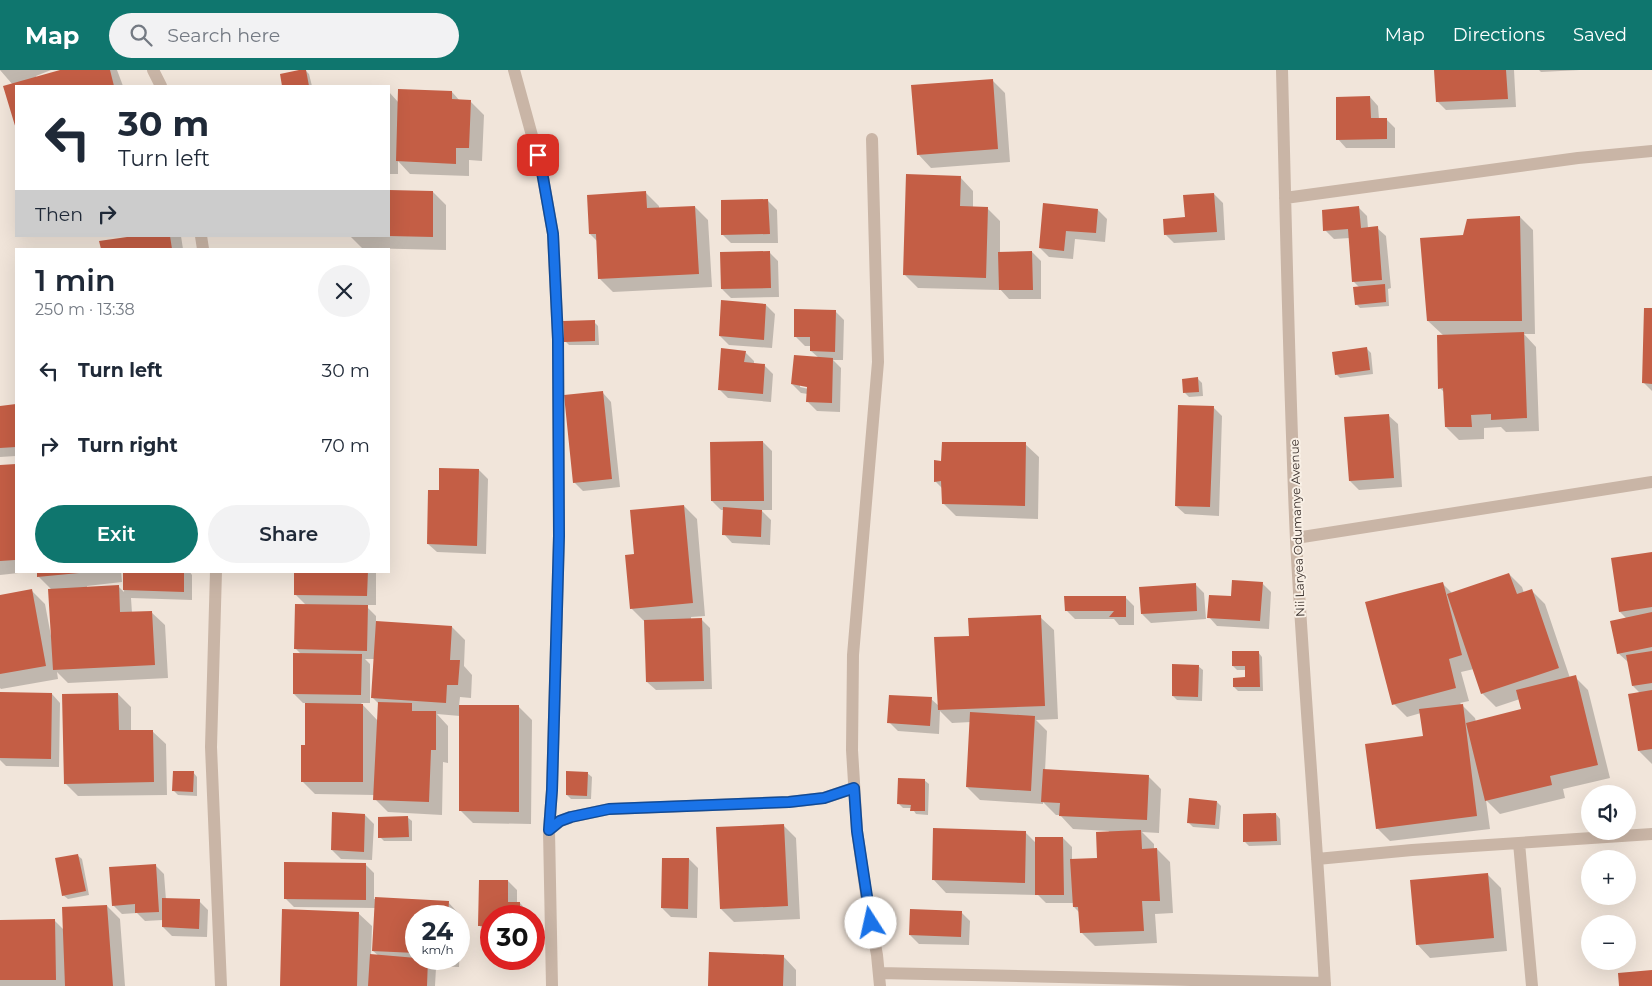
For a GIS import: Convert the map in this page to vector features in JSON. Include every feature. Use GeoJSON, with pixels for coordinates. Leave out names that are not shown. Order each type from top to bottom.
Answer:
{"type":"FeatureCollection","features":[{"type":"Feature","properties":{"kind":"street"},"geometry":{"type":"LineString","coordinates":[[153,70],[160,85]]}},
{"type":"Feature","properties":{"kind":"street"},"geometry":{"type":"LineString","coordinates":[[514,70],[542,172],[553,234],[558,339],[559,536],[552,790],[549,830],[552,986]]}},
{"type":"Feature","properties":{"kind":"street","name":"Nii Laryea Odumanye Avenue"},"geometry":{"type":"LineString","coordinates":[[1282,70],[1296,538],[1325,985]]}},
{"type":"Feature","properties":{"kind":"street"},"geometry":{"type":"LineString","coordinates":[[872,139],[878,362],[852,655],[852,750],[857,831],[880,979],[1325,985]]}},
{"type":"Feature","properties":{"kind":"street"},"geometry":{"type":"LineString","coordinates":[[1285,198],[1578,158],[1652,151]]}},
{"type":"Feature","properties":{"kind":"street"},"geometry":{"type":"LineString","coordinates":[[1296,538],[1652,482]]}},
{"type":"Feature","properties":{"kind":"street"},"geometry":{"type":"LineString","coordinates":[[216,573],[212,747],[221,986]]}},
{"type":"Feature","properties":{"kind":"street"},"geometry":{"type":"LineString","coordinates":[[549,830],[560,821],[571,817],[609,809],[789,802],[824,798],[854,788]]}},
{"type":"Feature","properties":{"kind":"street"},"geometry":{"type":"LineString","coordinates":[[1317,859],[1412,850],[1652,834]]}},
{"type":"Feature","properties":{"kind":"street"},"geometry":{"type":"LineString","coordinates":[[1519,843],[1532,986]]}},
{"type":"Feature","properties":{"kind":"building"},"geometry":{"type":"Polygon","coordinates":[[[60,70],[110,70],[114,85],[15,85],[15,126],[3,86],[60,70]]]}},
{"type":"Feature","properties":{"kind":"building"},"geometry":{"type":"Polygon","coordinates":[[[306,70],[309,85],[282,85],[280,74],[306,70]]]}},
{"type":"Feature","properties":{"kind":"building"},"geometry":{"type":"Polygon","coordinates":[[[1434,70],[1506,70],[1508,99],[1436,102],[1434,70]]]}},
{"type":"Feature","properties":{"kind":"building"},"geometry":{"type":"Polygon","coordinates":[[[993,79],[998,149],[917,155],[911,85],[993,79]]]}},
{"type":"Feature","properties":{"kind":"building"},"geometry":{"type":"Polygon","coordinates":[[[398,89],[452,91],[452,99],[471,100],[469,148],[456,148],[456,164],[396,161],[398,89]]]}},
{"type":"Feature","properties":{"kind":"building"},"geometry":{"type":"Polygon","coordinates":[[[1370,96],[1371,118],[1387,118],[1387,139],[1336,140],[1336,97],[1370,96]]]}},
{"type":"Feature","properties":{"kind":"building"},"geometry":{"type":"Polygon","coordinates":[[[906,174],[961,176],[960,206],[988,207],[986,278],[903,275],[906,174]]]}},
{"type":"Feature","properties":{"kind":"building"},"geometry":{"type":"Polygon","coordinates":[[[390,190],[433,191],[433,237],[390,236],[390,190]]]}},
{"type":"Feature","properties":{"kind":"building"},"geometry":{"type":"Polygon","coordinates":[[[646,191],[647,208],[695,206],[699,274],[598,279],[596,234],[589,234],[587,195],[646,191]]]}},
{"type":"Feature","properties":{"kind":"building"},"geometry":{"type":"Polygon","coordinates":[[[1214,193],[1217,232],[1164,235],[1163,219],[1185,217],[1183,195],[1214,193]]]}},
{"type":"Feature","properties":{"kind":"building"},"geometry":{"type":"Polygon","coordinates":[[[768,199],[770,234],[721,235],[721,200],[768,199]]]}},
{"type":"Feature","properties":{"kind":"building"},"geometry":{"type":"Polygon","coordinates":[[[1043,203],[1098,209],[1096,233],[1066,231],[1064,251],[1039,248],[1043,203]]]}},
{"type":"Feature","properties":{"kind":"building"},"geometry":{"type":"Polygon","coordinates":[[[1359,206],[1361,228],[1378,226],[1382,280],[1352,282],[1348,229],[1323,231],[1322,210],[1359,206]]]}},
{"type":"Feature","properties":{"kind":"building"},"geometry":{"type":"Polygon","coordinates":[[[1520,216],[1522,321],[1427,321],[1420,238],[1463,235],[1467,219],[1520,216]]]}},
{"type":"Feature","properties":{"kind":"building"},"geometry":{"type":"Polygon","coordinates":[[[127,237],[170,237],[172,248],[101,248],[99,241],[127,237]]]}},
{"type":"Feature","properties":{"kind":"building"},"geometry":{"type":"Polygon","coordinates":[[[770,251],[771,288],[721,289],[720,252],[770,251]]]}},
{"type":"Feature","properties":{"kind":"building"},"geometry":{"type":"Polygon","coordinates":[[[1032,251],[1033,290],[999,290],[998,252],[1032,251]]]}},
{"type":"Feature","properties":{"kind":"building"},"geometry":{"type":"Polygon","coordinates":[[[1385,284],[1386,302],[1355,305],[1353,287],[1385,284]]]}},
{"type":"Feature","properties":{"kind":"building"},"geometry":{"type":"Polygon","coordinates":[[[721,300],[766,304],[764,340],[719,336],[721,300]]]}},
{"type":"Feature","properties":{"kind":"building"},"geometry":{"type":"Polygon","coordinates":[[[1644,308],[1652,308],[1652,384],[1642,383],[1644,308]]]}},
{"type":"Feature","properties":{"kind":"building"},"geometry":{"type":"Polygon","coordinates":[[[794,309],[836,310],[835,352],[810,351],[810,337],[794,337],[794,309]]]}},
{"type":"Feature","properties":{"kind":"building"},"geometry":{"type":"Polygon","coordinates":[[[595,320],[595,341],[564,342],[563,321],[595,320]]]}},
{"type":"Feature","properties":{"kind":"building"},"geometry":{"type":"Polygon","coordinates":[[[1524,332],[1527,418],[1491,420],[1491,414],[1471,415],[1472,427],[1445,427],[1443,388],[1438,389],[1437,335],[1524,332]]]}},
{"type":"Feature","properties":{"kind":"building"},"geometry":{"type":"Polygon","coordinates":[[[1367,347],[1370,370],[1335,375],[1332,352],[1367,347]]]}},
{"type":"Feature","properties":{"kind":"building"},"geometry":{"type":"Polygon","coordinates":[[[721,348],[746,351],[744,362],[765,364],[763,394],[718,390],[721,348]]]}},
{"type":"Feature","properties":{"kind":"building"},"geometry":{"type":"Polygon","coordinates":[[[794,355],[833,358],[832,403],[806,402],[807,387],[791,384],[794,355]]]}},
{"type":"Feature","properties":{"kind":"building"},"geometry":{"type":"Polygon","coordinates":[[[1198,377],[1199,392],[1183,393],[1182,379],[1198,377]]]}},
{"type":"Feature","properties":{"kind":"building"},"geometry":{"type":"Polygon","coordinates":[[[603,391],[612,479],[573,483],[564,395],[603,391]]]}},
{"type":"Feature","properties":{"kind":"building"},"geometry":{"type":"Polygon","coordinates":[[[15,404],[15,447],[0,448],[0,406],[15,404]]]}},
{"type":"Feature","properties":{"kind":"building"},"geometry":{"type":"Polygon","coordinates":[[[1178,405],[1214,406],[1210,507],[1175,506],[1178,405]]]}},
{"type":"Feature","properties":{"kind":"building"},"geometry":{"type":"Polygon","coordinates":[[[1389,414],[1394,478],[1349,481],[1344,417],[1389,414]]]}},
{"type":"Feature","properties":{"kind":"building"},"geometry":{"type":"Polygon","coordinates":[[[763,441],[764,501],[711,501],[710,442],[763,441]]]}},
{"type":"Feature","properties":{"kind":"building"},"geometry":{"type":"Polygon","coordinates":[[[942,442],[1026,442],[1025,506],[942,504],[941,481],[934,482],[934,460],[941,461],[942,442]]]}},
{"type":"Feature","properties":{"kind":"building"},"geometry":{"type":"Polygon","coordinates":[[[15,464],[15,560],[0,561],[0,465],[15,464]]]}},
{"type":"Feature","properties":{"kind":"building"},"geometry":{"type":"Polygon","coordinates":[[[439,468],[479,469],[477,546],[427,544],[428,490],[439,490],[439,468]]]}},
{"type":"Feature","properties":{"kind":"building"},"geometry":{"type":"Polygon","coordinates":[[[684,505],[693,603],[630,609],[625,555],[634,554],[630,510],[684,505]]]}},
{"type":"Feature","properties":{"kind":"building"},"geometry":{"type":"Polygon","coordinates":[[[723,507],[762,510],[761,537],[722,535],[723,507]]]}},
{"type":"Feature","properties":{"kind":"building"},"geometry":{"type":"Polygon","coordinates":[[[1652,552],[1652,607],[1619,612],[1611,558],[1652,552]]]}},
{"type":"Feature","properties":{"kind":"building"},"geometry":{"type":"Polygon","coordinates":[[[37,573],[79,573],[37,577],[37,573]]]}},
{"type":"Feature","properties":{"kind":"building"},"geometry":{"type":"Polygon","coordinates":[[[123,573],[184,573],[184,592],[123,590],[123,573]]]}},
{"type":"Feature","properties":{"kind":"building"},"geometry":{"type":"Polygon","coordinates":[[[294,573],[368,573],[367,596],[294,595],[294,573]]]}},
{"type":"Feature","properties":{"kind":"building"},"geometry":{"type":"Polygon","coordinates":[[[1509,573],[1517,594],[1532,589],[1559,668],[1481,694],[1447,594],[1509,573]]]}},
{"type":"Feature","properties":{"kind":"building"},"geometry":{"type":"Polygon","coordinates":[[[1232,580],[1263,582],[1260,621],[1207,618],[1209,595],[1231,596],[1232,580]]]}},
{"type":"Feature","properties":{"kind":"building"},"geometry":{"type":"Polygon","coordinates":[[[1443,582],[1462,655],[1449,659],[1456,688],[1392,705],[1365,602],[1443,582]]]}},
{"type":"Feature","properties":{"kind":"building"},"geometry":{"type":"Polygon","coordinates":[[[1196,583],[1197,611],[1141,614],[1139,587],[1196,583]]]}},
{"type":"Feature","properties":{"kind":"building"},"geometry":{"type":"Polygon","coordinates":[[[119,585],[120,612],[152,611],[155,665],[53,670],[48,589],[119,585]]]}},
{"type":"Feature","properties":{"kind":"building"},"geometry":{"type":"Polygon","coordinates":[[[32,589],[46,666],[0,674],[0,595],[32,589]]]}},
{"type":"Feature","properties":{"kind":"building"},"geometry":{"type":"Polygon","coordinates":[[[1064,596],[1126,596],[1126,617],[1109,617],[1114,611],[1065,611],[1064,596]]]}},
{"type":"Feature","properties":{"kind":"building"},"geometry":{"type":"Polygon","coordinates":[[[295,604],[368,605],[367,651],[294,649],[295,604]]]}},
{"type":"Feature","properties":{"kind":"building"},"geometry":{"type":"Polygon","coordinates":[[[1652,612],[1652,647],[1617,654],[1610,621],[1652,612]]]}},
{"type":"Feature","properties":{"kind":"building"},"geometry":{"type":"Polygon","coordinates":[[[1041,615],[1045,706],[938,710],[934,637],[969,636],[968,618],[1041,615]]]}},
{"type":"Feature","properties":{"kind":"building"},"geometry":{"type":"Polygon","coordinates":[[[702,618],[704,681],[646,682],[644,620],[702,618]]]}},
{"type":"Feature","properties":{"kind":"building"},"geometry":{"type":"Polygon","coordinates":[[[376,621],[452,626],[450,660],[460,660],[458,685],[447,685],[446,703],[371,698],[376,621]]]}},
{"type":"Feature","properties":{"kind":"building"},"geometry":{"type":"Polygon","coordinates":[[[1232,651],[1259,651],[1260,687],[1233,687],[1233,678],[1245,677],[1245,666],[1232,666],[1232,651]]]}},
{"type":"Feature","properties":{"kind":"building"},"geometry":{"type":"Polygon","coordinates":[[[1652,651],[1652,683],[1632,686],[1626,655],[1652,651]]]}},
{"type":"Feature","properties":{"kind":"building"},"geometry":{"type":"Polygon","coordinates":[[[293,653],[362,654],[361,695],[293,694],[293,653]]]}},
{"type":"Feature","properties":{"kind":"building"},"geometry":{"type":"Polygon","coordinates":[[[1172,664],[1199,665],[1198,697],[1172,696],[1172,664]]]}},
{"type":"Feature","properties":{"kind":"building"},"geometry":{"type":"Polygon","coordinates":[[[1576,675],[1598,765],[1550,776],[1552,785],[1485,801],[1466,723],[1521,709],[1516,690],[1576,675]]]}},
{"type":"Feature","properties":{"kind":"building"},"geometry":{"type":"Polygon","coordinates":[[[1652,690],[1652,749],[1638,751],[1628,694],[1652,690]]]}},
{"type":"Feature","properties":{"kind":"building"},"geometry":{"type":"Polygon","coordinates":[[[0,692],[52,693],[51,759],[0,758],[0,692]]]}},
{"type":"Feature","properties":{"kind":"building"},"geometry":{"type":"Polygon","coordinates":[[[118,693],[119,730],[153,730],[154,782],[64,784],[62,694],[118,693]]]}},
{"type":"Feature","properties":{"kind":"building"},"geometry":{"type":"Polygon","coordinates":[[[889,695],[932,697],[930,726],[887,723],[889,695]]]}},
{"type":"Feature","properties":{"kind":"building"},"geometry":{"type":"Polygon","coordinates":[[[378,702],[412,703],[412,711],[436,711],[436,750],[431,750],[429,802],[373,800],[378,702]]]}},
{"type":"Feature","properties":{"kind":"building"},"geometry":{"type":"Polygon","coordinates":[[[305,703],[363,704],[363,782],[301,782],[301,745],[305,745],[305,703]]]}},
{"type":"Feature","properties":{"kind":"building"},"geometry":{"type":"Polygon","coordinates":[[[1463,704],[1477,816],[1376,829],[1365,744],[1423,736],[1419,709],[1463,704]]]}},
{"type":"Feature","properties":{"kind":"building"},"geometry":{"type":"Polygon","coordinates":[[[459,705],[519,705],[519,812],[459,811],[459,705]]]}},
{"type":"Feature","properties":{"kind":"building"},"geometry":{"type":"Polygon","coordinates":[[[970,712],[1035,716],[1031,791],[966,787],[970,712]]]}},
{"type":"Feature","properties":{"kind":"building"},"geometry":{"type":"Polygon","coordinates":[[[1043,769],[1149,775],[1147,820],[1059,816],[1060,803],[1041,802],[1043,769]]]}},
{"type":"Feature","properties":{"kind":"building"},"geometry":{"type":"Polygon","coordinates":[[[173,771],[194,771],[193,792],[172,791],[173,771]]]}},
{"type":"Feature","properties":{"kind":"building"},"geometry":{"type":"Polygon","coordinates":[[[566,771],[588,772],[587,796],[566,795],[566,771]]]}},
{"type":"Feature","properties":{"kind":"building"},"geometry":{"type":"Polygon","coordinates":[[[898,778],[925,779],[925,811],[910,811],[911,805],[897,804],[898,778]]]}},
{"type":"Feature","properties":{"kind":"building"},"geometry":{"type":"Polygon","coordinates":[[[1189,798],[1217,801],[1215,825],[1187,823],[1189,798]]]}},
{"type":"Feature","properties":{"kind":"building"},"geometry":{"type":"Polygon","coordinates":[[[332,812],[365,814],[364,852],[331,850],[332,812]]]}},
{"type":"Feature","properties":{"kind":"building"},"geometry":{"type":"Polygon","coordinates":[[[1276,813],[1277,841],[1243,842],[1243,814],[1276,813]]]}},
{"type":"Feature","properties":{"kind":"building"},"geometry":{"type":"Polygon","coordinates":[[[408,816],[409,837],[378,838],[378,817],[408,816]]]}},
{"type":"Feature","properties":{"kind":"building"},"geometry":{"type":"Polygon","coordinates":[[[784,824],[788,906],[720,909],[716,827],[784,824]]]}},
{"type":"Feature","properties":{"kind":"building"},"geometry":{"type":"Polygon","coordinates":[[[933,828],[1026,831],[1025,883],[932,880],[933,828]]]}},
{"type":"Feature","properties":{"kind":"building"},"geometry":{"type":"Polygon","coordinates":[[[1141,830],[1142,849],[1157,848],[1160,901],[1142,901],[1144,931],[1080,933],[1078,907],[1073,907],[1070,859],[1097,858],[1096,832],[1141,830]]]}},
{"type":"Feature","properties":{"kind":"building"},"geometry":{"type":"Polygon","coordinates":[[[1035,837],[1063,837],[1064,895],[1035,895],[1035,837]]]}},
{"type":"Feature","properties":{"kind":"building"},"geometry":{"type":"Polygon","coordinates":[[[78,854],[86,891],[62,896],[55,858],[78,854]]]}},
{"type":"Feature","properties":{"kind":"building"},"geometry":{"type":"Polygon","coordinates":[[[662,858],[689,858],[688,909],[661,908],[662,858]]]}},
{"type":"Feature","properties":{"kind":"building"},"geometry":{"type":"Polygon","coordinates":[[[284,862],[366,863],[366,900],[284,899],[284,862]]]}},
{"type":"Feature","properties":{"kind":"building"},"geometry":{"type":"Polygon","coordinates":[[[156,864],[159,912],[135,913],[135,904],[112,906],[109,867],[156,864]]]}},
{"type":"Feature","properties":{"kind":"building"},"geometry":{"type":"Polygon","coordinates":[[[1488,873],[1494,938],[1416,945],[1410,880],[1488,873]]]}},
{"type":"Feature","properties":{"kind":"building"},"geometry":{"type":"Polygon","coordinates":[[[479,880],[508,880],[508,902],[520,902],[520,905],[480,905],[480,926],[478,926],[479,880]]]}},
{"type":"Feature","properties":{"kind":"building"},"geometry":{"type":"Polygon","coordinates":[[[375,897],[449,901],[449,905],[405,905],[405,952],[372,951],[375,897]]]}},
{"type":"Feature","properties":{"kind":"building"},"geometry":{"type":"Polygon","coordinates":[[[162,898],[200,899],[199,929],[162,927],[162,898]]]}},
{"type":"Feature","properties":{"kind":"building"},"geometry":{"type":"Polygon","coordinates":[[[107,905],[113,986],[65,986],[62,907],[107,905]]]}},
{"type":"Feature","properties":{"kind":"building"},"geometry":{"type":"Polygon","coordinates":[[[282,909],[359,912],[357,986],[280,986],[282,909]]]}},
{"type":"Feature","properties":{"kind":"building"},"geometry":{"type":"Polygon","coordinates":[[[910,909],[962,911],[961,937],[909,935],[910,909]]]}},
{"type":"Feature","properties":{"kind":"building"},"geometry":{"type":"Polygon","coordinates":[[[55,919],[56,980],[0,980],[0,920],[55,919]]]}},
{"type":"Feature","properties":{"kind":"building"},"geometry":{"type":"Polygon","coordinates":[[[709,952],[784,955],[783,986],[708,986],[709,952]]]}},
{"type":"Feature","properties":{"kind":"building"},"geometry":{"type":"Polygon","coordinates":[[[370,954],[405,957],[405,970],[428,970],[427,986],[368,986],[370,954]]]}},
{"type":"Feature","properties":{"kind":"building"},"geometry":{"type":"Polygon","coordinates":[[[1652,970],[1652,986],[1619,986],[1618,973],[1652,970]]]}},
{"type":"Feature","properties":{"kind":"route"},"geometry":{"type":"LineString","coordinates":[[538,155],[553,234],[558,339],[559,536],[552,790],[549,830],[560,821],[571,817],[609,809],[789,802],[824,798],[854,788],[857,831],[871,923]]}}]}
